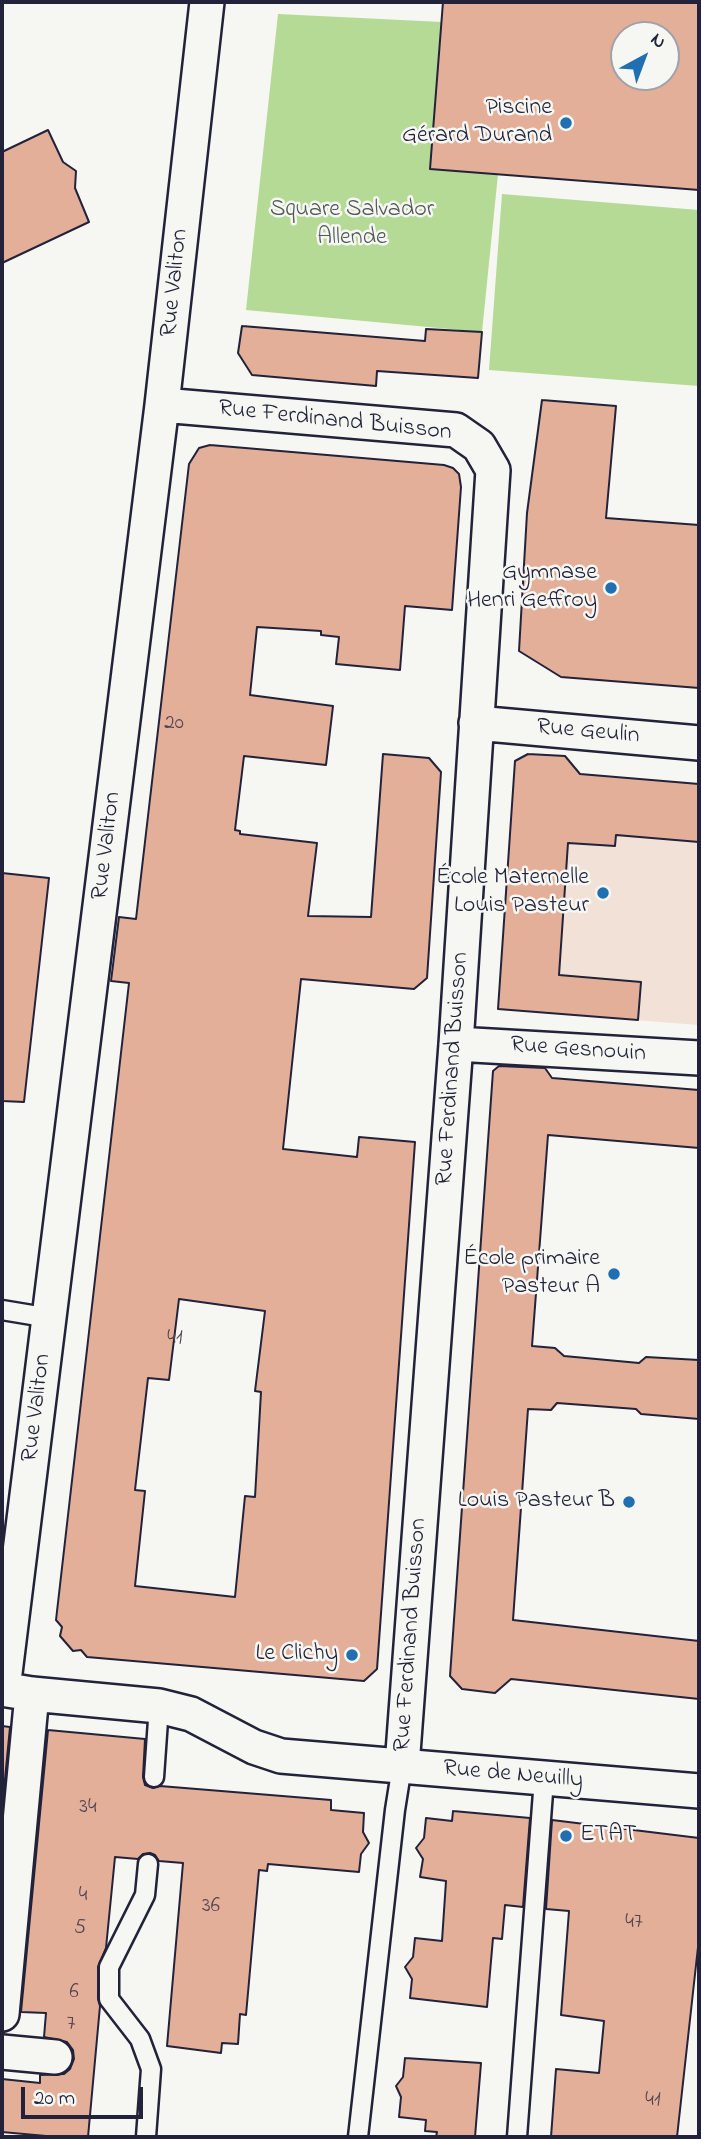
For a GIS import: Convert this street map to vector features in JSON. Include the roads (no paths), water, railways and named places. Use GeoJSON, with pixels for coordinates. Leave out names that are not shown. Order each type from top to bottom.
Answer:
{"type":"FeatureCollection","features":[{"type":"Feature","properties":{"kind":"street","name":"Rue Valiton"},"geometry":{"type":"LineString","coordinates":[[2,2014],[12,1690],[50,1318],[162,405],[207,2]]}},
{"type":"Feature","properties":{"kind":"street","name":"Rue Ferdinand Buisson"},"geometry":{"type":"LineString","coordinates":[[162,405],[456,430],[479,446],[493,470],[456,1044],[402,1766]]}},
{"type":"Feature","properties":{"kind":"street","name":"Rue Geulin"},"geometry":{"type":"LineString","coordinates":[[476,723],[699,743]]}},
{"type":"Feature","properties":{"kind":"street","name":"Rue Gesnouin"},"geometry":{"type":"LineString","coordinates":[[456,1044],[699,1058]]}},
{"type":"Feature","properties":{"kind":"street","name":"Rue de Neuilly"},"geometry":{"type":"LineString","coordinates":[[12,1690],[159,1706],[191,1714],[254,1747],[281,1756],[684,1791]]}},
{"type":"Feature","properties":{"kind":"street"},"geometry":{"type":"LineString","coordinates":[[684,1791],[699,1815]]}},
{"type":"Feature","properties":{"kind":"street"},"geometry":{"type":"LineString","coordinates":[[2,2052],[55,2057]]}},
{"type":"Feature","properties":{"kind":"lane"},"geometry":{"type":"LineString","coordinates":[[2,1310],[50,1318]]}},
{"type":"Feature","properties":{"kind":"lane"},"geometry":{"type":"LineString","coordinates":[[154,1777],[159,1706]]}},
{"type":"Feature","properties":{"kind":"lane"},"geometry":{"type":"LineString","coordinates":[[358,2137],[402,1766]]}},
{"type":"Feature","properties":{"kind":"lane"},"geometry":{"type":"LineString","coordinates":[[517,2137],[544,1779]]}},
{"type":"Feature","properties":{"kind":"lane"},"geometry":{"type":"LineString","coordinates":[[146,2137],[150,2070],[140,2039],[109,1999],[109,1966],[145,1895],[148,1864]]}},
{"type":"Feature","properties":{"kind":"place","name":"Piscine Gérard Durand"},"geometry":{"type":"Point","coordinates":[566,123]}},
{"type":"Feature","properties":{"kind":"place","name":"Gymnase Henri Geffroy"},"geometry":{"type":"Point","coordinates":[611,588]}},
{"type":"Feature","properties":{"kind":"place","name":"École Maternelle Louis Pasteur"},"geometry":{"type":"Point","coordinates":[603,893]}},
{"type":"Feature","properties":{"kind":"place","name":"École primaire Pasteur A"},"geometry":{"type":"Point","coordinates":[614,1274]}},
{"type":"Feature","properties":{"kind":"place","name":"Louis Pasteur B"},"geometry":{"type":"Point","coordinates":[629,1502]}},
{"type":"Feature","properties":{"kind":"place","name":"Le Clichy"},"geometry":{"type":"Point","coordinates":[352,1655]}},
{"type":"Feature","properties":{"kind":"place","name":"ETAT"},"geometry":{"type":"Point","coordinates":[566,1836]}},
{"type":"Feature","properties":{"kind":"park label","name":"Square Salvador Allende"},"geometry":{"type":"Point","coordinates":[352,225]}}]}
